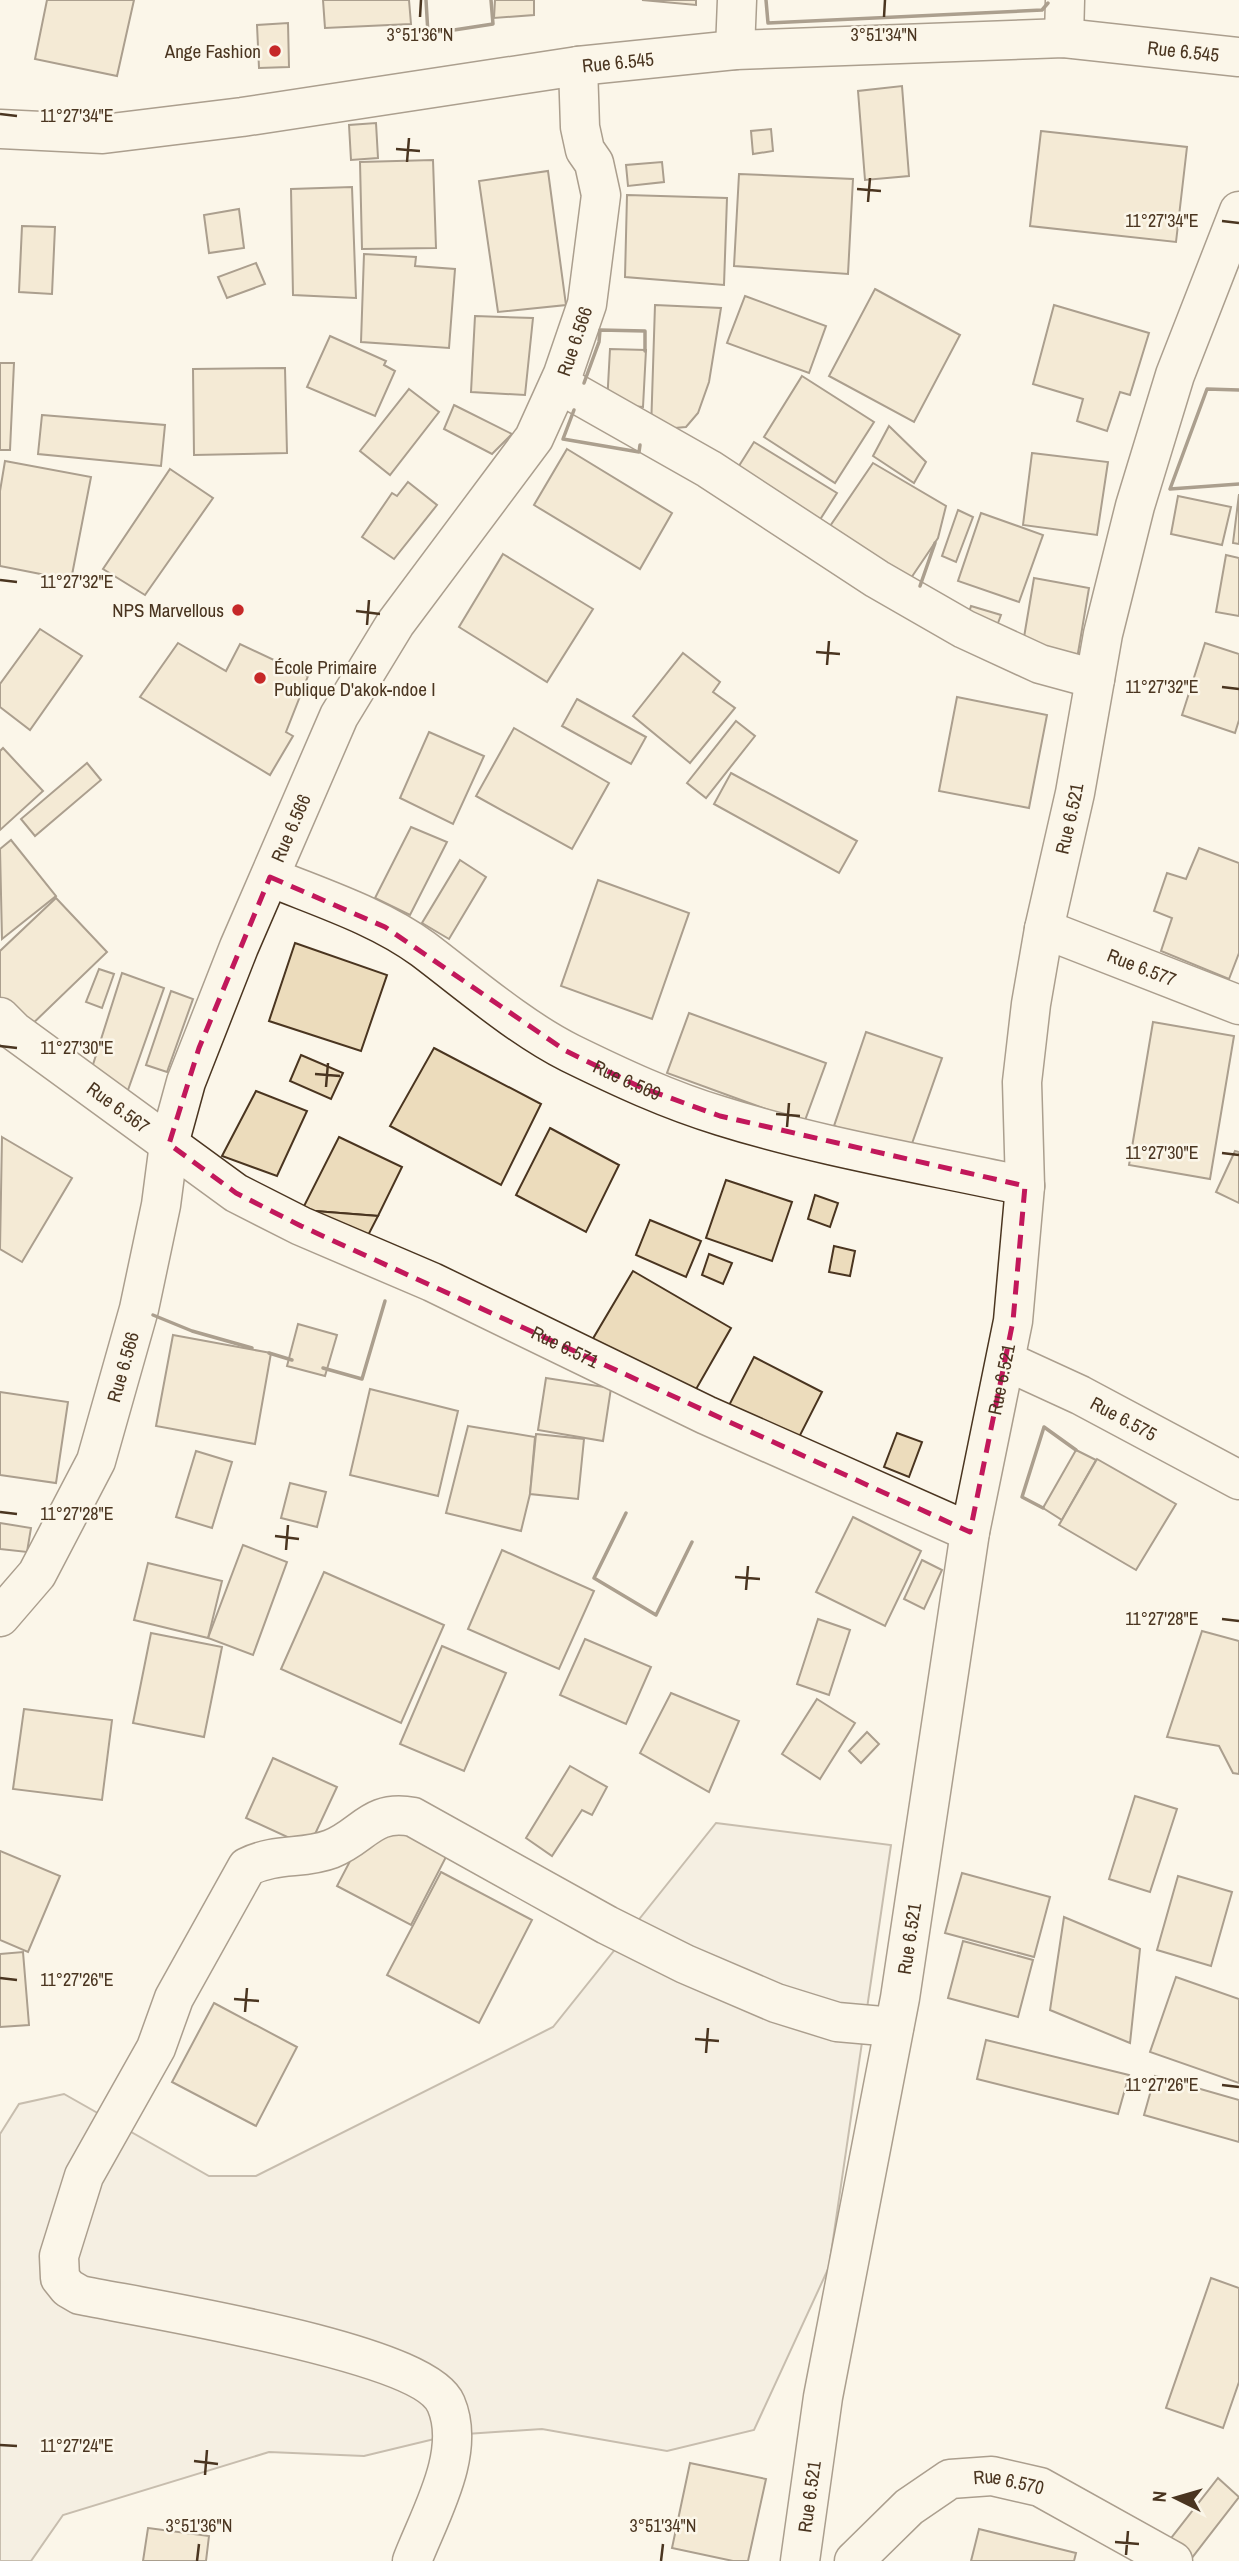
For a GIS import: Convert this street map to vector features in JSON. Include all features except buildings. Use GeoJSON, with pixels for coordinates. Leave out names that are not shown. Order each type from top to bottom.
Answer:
{"type":"FeatureCollection","features":[{"type":"Feature","properties":{"kind":"street"},"geometry":{"type":"LineString","coordinates":[[735,50],[737,0]]}},
{"type":"Feature","properties":{"kind":"street"},"geometry":{"type":"LineString","coordinates":[[1064,38],[1065,0]]}},
{"type":"Feature","properties":{"kind":"street","name":"Rue 6.545"},"geometry":{"type":"LineString","coordinates":[[0,129],[103,134],[242,117],[578,66],[735,50],[1064,38],[1239,57]]}},
{"type":"Feature","properties":{"kind":"street","name":"Rue 6.566"},"geometry":{"type":"LineString","coordinates":[[0,1617],[37,1574],[96,1461],[139,1309],[161,1205],[169,1144],[199,1048],[340,716],[395,624],[534,438],[559,384],[587,304],[601,195],[594,163],[585,150],[580,127],[578,66]]}},
{"type":"Feature","properties":{"kind":"street","name":"Rue 6.521"},"geometry":{"type":"LineString","coordinates":[[800,2561],[823,2397],[894,2027],[970,1532],[1006,1361],[1020,1264],[1025,1186],[1023,1082],[1031,1004],[1044,929],[1075,793],[1095,678],[1119,566],[1175,375],[1239,211]]}},
{"type":"Feature","properties":{"kind":"street"},"geometry":{"type":"LineString","coordinates":[[559,384],[709,470],[877,579],[964,629],[1040,664],[1095,678]]}},
{"type":"Feature","properties":{"kind":"street","name":"Rue 6.569"},"geometry":{"type":"LineString","coordinates":[[270,877],[385,927],[422,948],[448,971],[566,1051],[639,1087],[733,1120],[836,1146],[1025,1186]]}},
{"type":"Feature","properties":{"kind":"street","name":"Rue 6.577"},"geometry":{"type":"LineString","coordinates":[[1044,929],[1239,1005]]}},
{"type":"Feature","properties":{"kind":"street","name":"Rue 6.567"},"geometry":{"type":"LineString","coordinates":[[0,1017],[14,1031],[169,1144]]}},
{"type":"Feature","properties":{"kind":"street","name":"Rue 6.571"},"geometry":{"type":"LineString","coordinates":[[169,1144],[236,1193],[301,1226],[432,1282],[706,1415],[970,1532]]}},
{"type":"Feature","properties":{"kind":"street","name":"Rue 6.575"},"geometry":{"type":"LineString","coordinates":[[1006,1361],[1080,1395],[1239,1480]]}},
{"type":"Feature","properties":{"kind":"street"},"geometry":{"type":"LineString","coordinates":[[412,2561],[448,2468],[451,2435],[446,2403],[425,2382],[322,2344],[80,2295],[68,2288],[60,2277],[59,2256],[84,2176],[156,2048],[174,1998],[247,1867],[265,1858],[308,1855],[332,1848],[372,1821],[395,1814],[413,1817],[596,1919],[685,1964],[776,2003],[838,2022],[894,2027]]}},
{"type":"Feature","properties":{"kind":"street","name":"Rue 6.570"},"geometry":{"type":"LineString","coordinates":[[854,2561],[909,2507],[950,2479],[992,2476],[1040,2487],[1173,2561]]}},
{"type":"Feature","properties":{"kind":"highlighted area"},"geometry":{"type":"Polygon","coordinates":[[[270,877],[385,927],[566,1051],[640,1087],[720,1116],[1025,1186],[1013,1321],[970,1532],[301,1226],[236,1193],[169,1144],[199,1048],[270,877]]]}},
{"type":"Feature","properties":{"kind":"shaded area"},"geometry":{"type":"Polygon","coordinates":[[[716,1823],[891,1845],[829,2267],[754,2430],[667,2451],[542,2429],[451,2435],[364,2456],[269,2452],[63,2515],[31,2561],[0,2561],[0,2134],[19,2104],[64,2094],[209,2176],[256,2176],[553,2027],[716,1823]]]}},
{"type":"Feature","properties":{"kind":"wall"},"geometry":{"type":"LineString","coordinates":[[426,0],[428,34],[493,24],[491,0]]}},
{"type":"Feature","properties":{"kind":"wall"},"geometry":{"type":"LineString","coordinates":[[766,0],[768,23],[1042,10],[1048,3]]}},
{"type":"Feature","properties":{"kind":"wall"},"geometry":{"type":"LineString","coordinates":[[584,383],[599,342],[600,330],[645,331],[645,351]]}},
{"type":"Feature","properties":{"kind":"wall"},"geometry":{"type":"LineString","coordinates":[[1239,390],[1207,389],[1170,489],[1239,484]]}},
{"type":"Feature","properties":{"kind":"wall"},"geometry":{"type":"LineString","coordinates":[[574,410],[563,439],[639,452],[640,445]]}},
{"type":"Feature","properties":{"kind":"wall"},"geometry":{"type":"LineString","coordinates":[[920,586],[935,543]]}},
{"type":"Feature","properties":{"kind":"wall"},"geometry":{"type":"LineString","coordinates":[[323,1368],[362,1379],[385,1301]]}},
{"type":"Feature","properties":{"kind":"wall"},"geometry":{"type":"LineString","coordinates":[[153,1315],[192,1331],[252,1348]]}},
{"type":"Feature","properties":{"kind":"wall"},"geometry":{"type":"LineString","coordinates":[[269,1353],[292,1360]]}},
{"type":"Feature","properties":{"kind":"wall"},"geometry":{"type":"LineString","coordinates":[[1043,1508],[1022,1497],[1044,1427],[1076,1450]]}},
{"type":"Feature","properties":{"kind":"wall"},"geometry":{"type":"LineString","coordinates":[[626,1513],[594,1578],[656,1615],[692,1542]]}},
{"type":"Feature","properties":{"kind":"place","name":"Ange Fashion"},"geometry":{"type":"Point","coordinates":[275,51]}},
{"type":"Feature","properties":{"kind":"place","name":"NPS Marvellous"},"geometry":{"type":"Point","coordinates":[238,610]}},
{"type":"Feature","properties":{"kind":"place","name":"École Primaire Publique D'akok-ndoe I"},"geometry":{"type":"Point","coordinates":[260,678]}}]}
